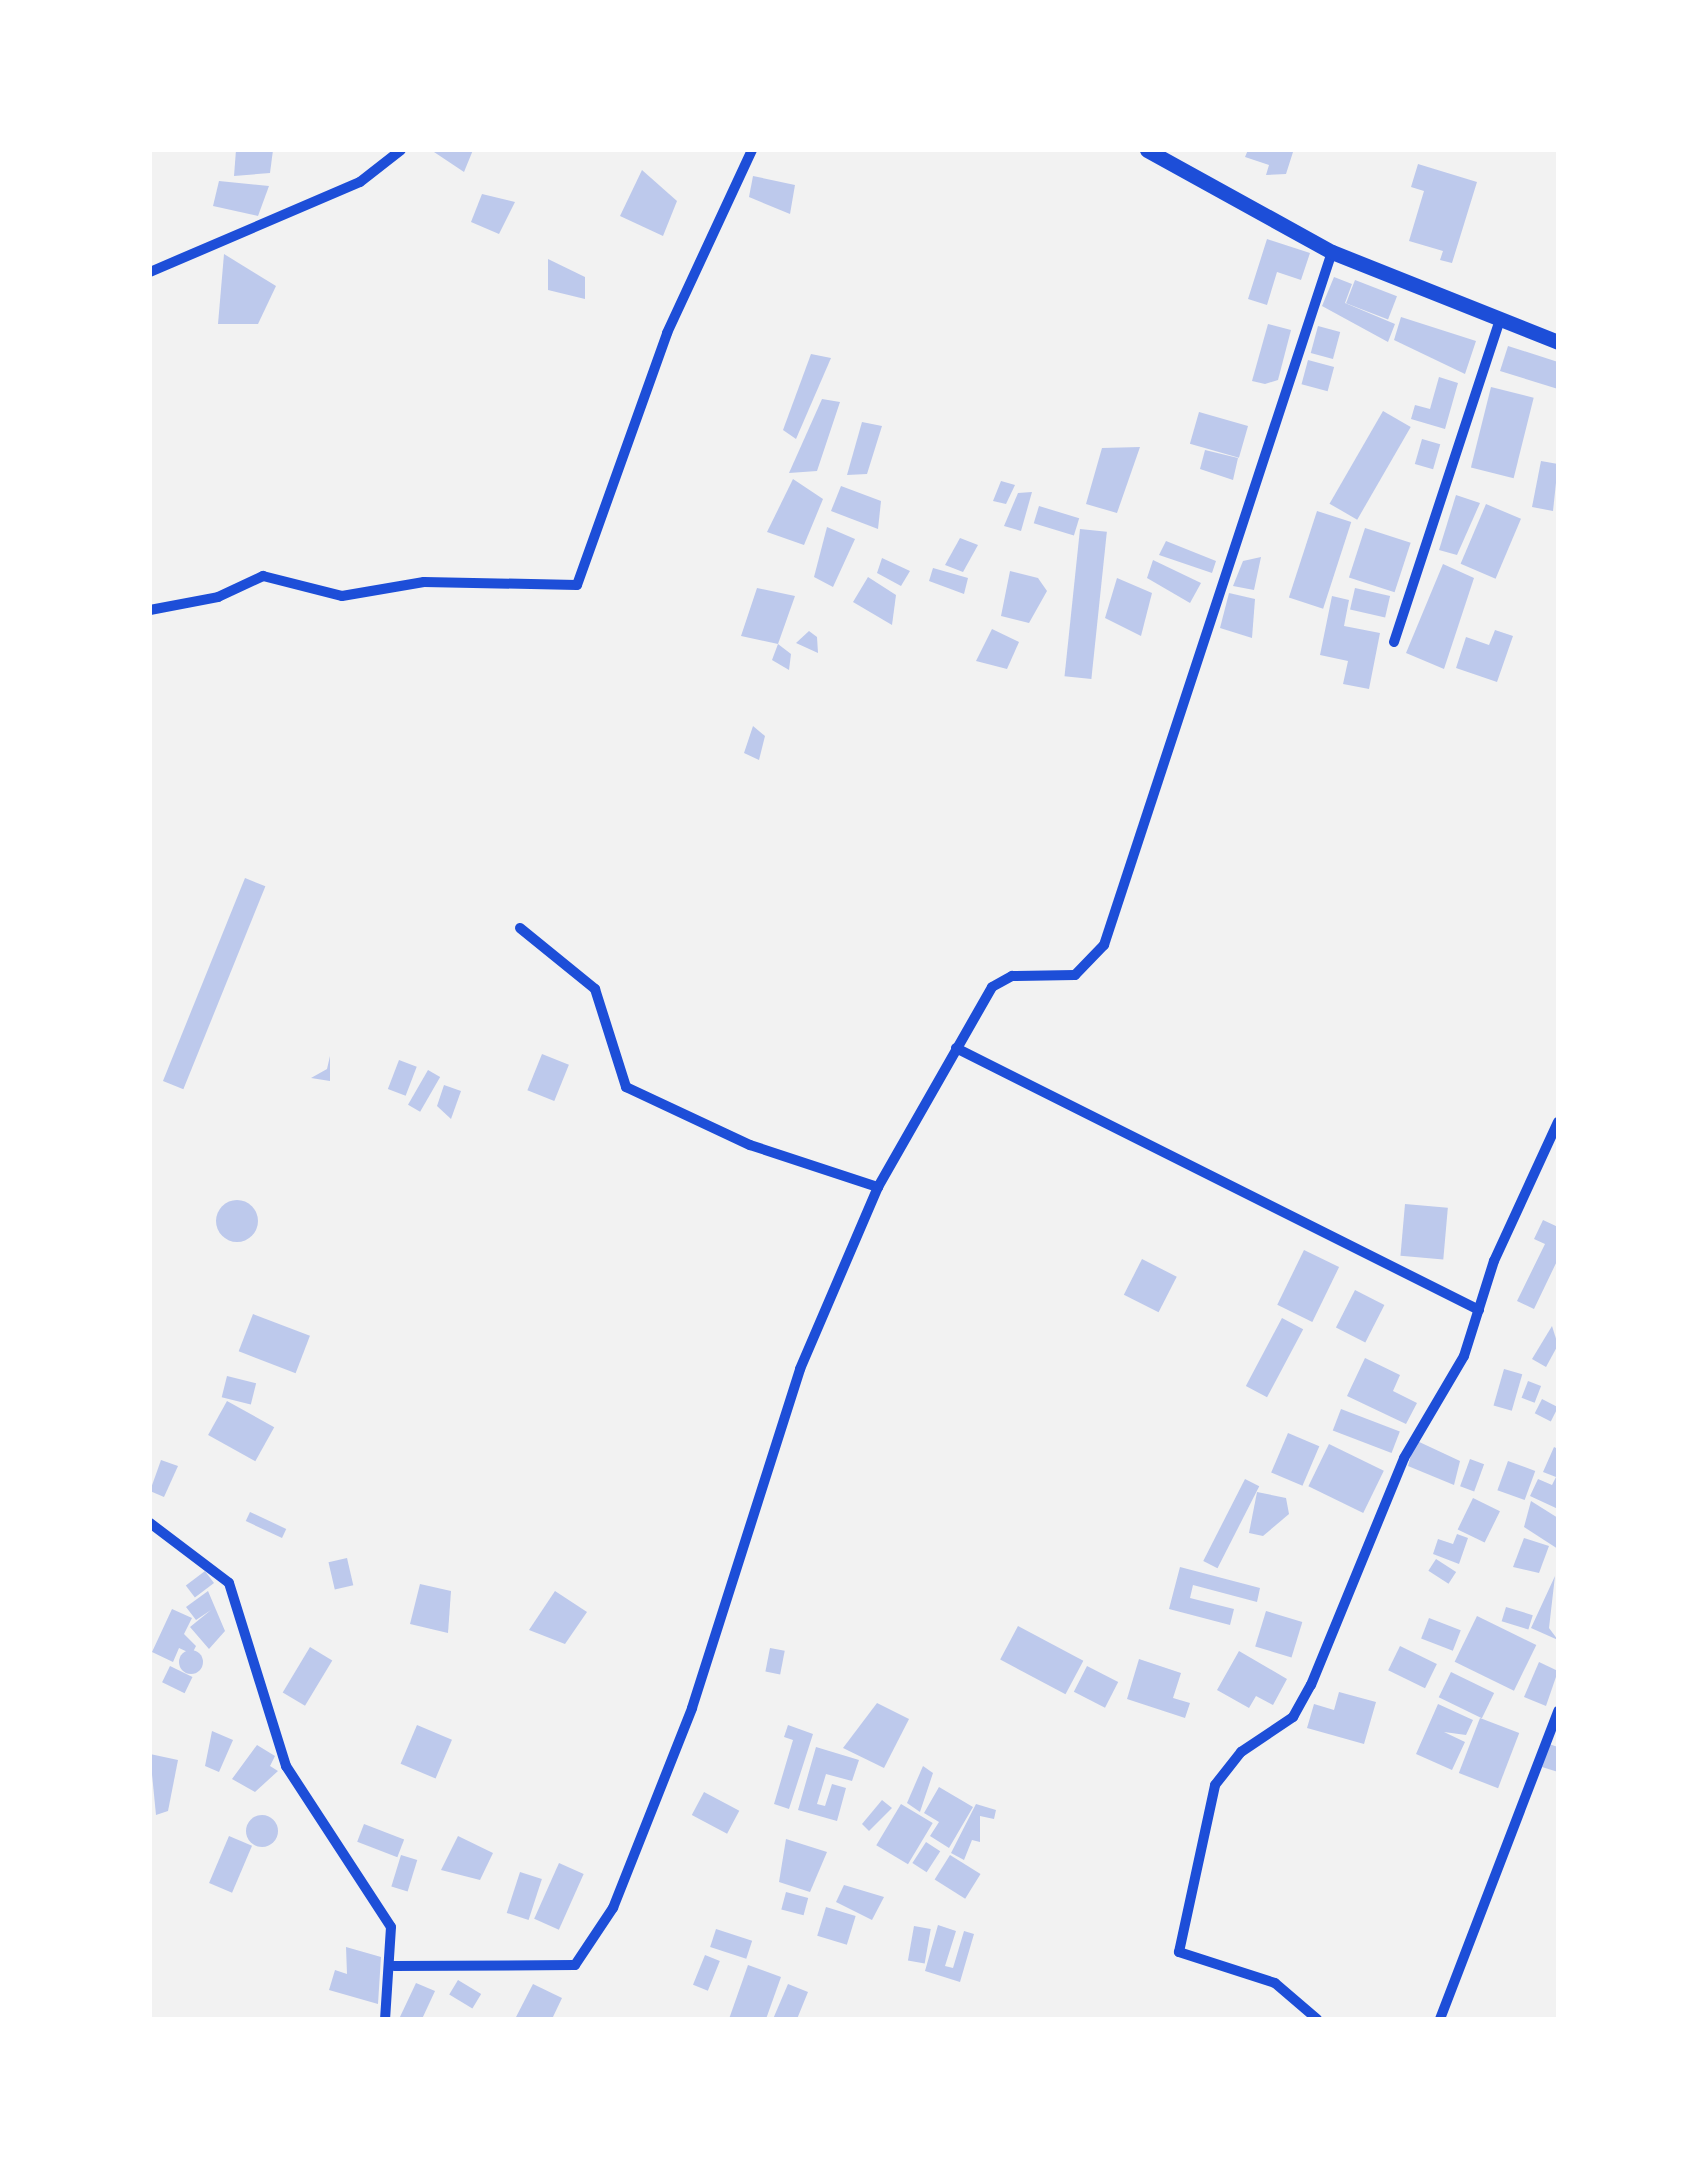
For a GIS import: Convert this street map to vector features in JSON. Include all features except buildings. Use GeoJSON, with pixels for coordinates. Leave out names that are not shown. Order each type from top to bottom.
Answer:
{"type":"FeatureCollection","features":[{"type":"Feature","properties":{"kind":"street"},"geometry":{"type":"LineString","coordinates":[[150,272],[360,182],[401,150]]}},
{"type":"Feature","properties":{"kind":"street"},"geometry":{"type":"LineString","coordinates":[[150,610],[218,597],[264,576],[342,596],[424,582],[577,585],[667,333],[752,150]]}},
{"type":"Feature","properties":{"kind":"street"},"geometry":{"type":"LineString","coordinates":[[1147,150],[1332,252],[1499,322],[1558,342]]}},
{"type":"Feature","properties":{"kind":"street"},"geometry":{"type":"LineString","coordinates":[[394,1966],[554,1969],[587,1953],[654,1814],[800,1369],[878,1187],[956,1048],[1000,980],[1074,975],[1104,944],[1332,252]]}},
{"type":"Feature","properties":{"kind":"street"},"geometry":{"type":"LineString","coordinates":[[1394,642],[1499,322]]}},
{"type":"Feature","properties":{"kind":"street"},"geometry":{"type":"LineString","coordinates":[[520,928],[595,989],[612,1068],[626,1087],[750,1145],[878,1187]]}},
{"type":"Feature","properties":{"kind":"street"},"geometry":{"type":"LineString","coordinates":[[956,1048],[1479,1310]]}},
{"type":"Feature","properties":{"kind":"street"},"geometry":{"type":"LineString","coordinates":[[1318,2019],[1275,1982],[1188,1960],[1177,1936],[1215,1785],[1242,1752],[1292,1717],[1312,1685],[1404,1458],[1479,1310],[1558,1122]]}},
{"type":"Feature","properties":{"kind":"street"},"geometry":{"type":"LineString","coordinates":[[150,1523],[229,1584],[286,1766],[381,1906],[394,1966],[385,2019]]}},
{"type":"Feature","properties":{"kind":"street"},"geometry":{"type":"LineString","coordinates":[[1440,2019],[1558,1711]]}}]}
